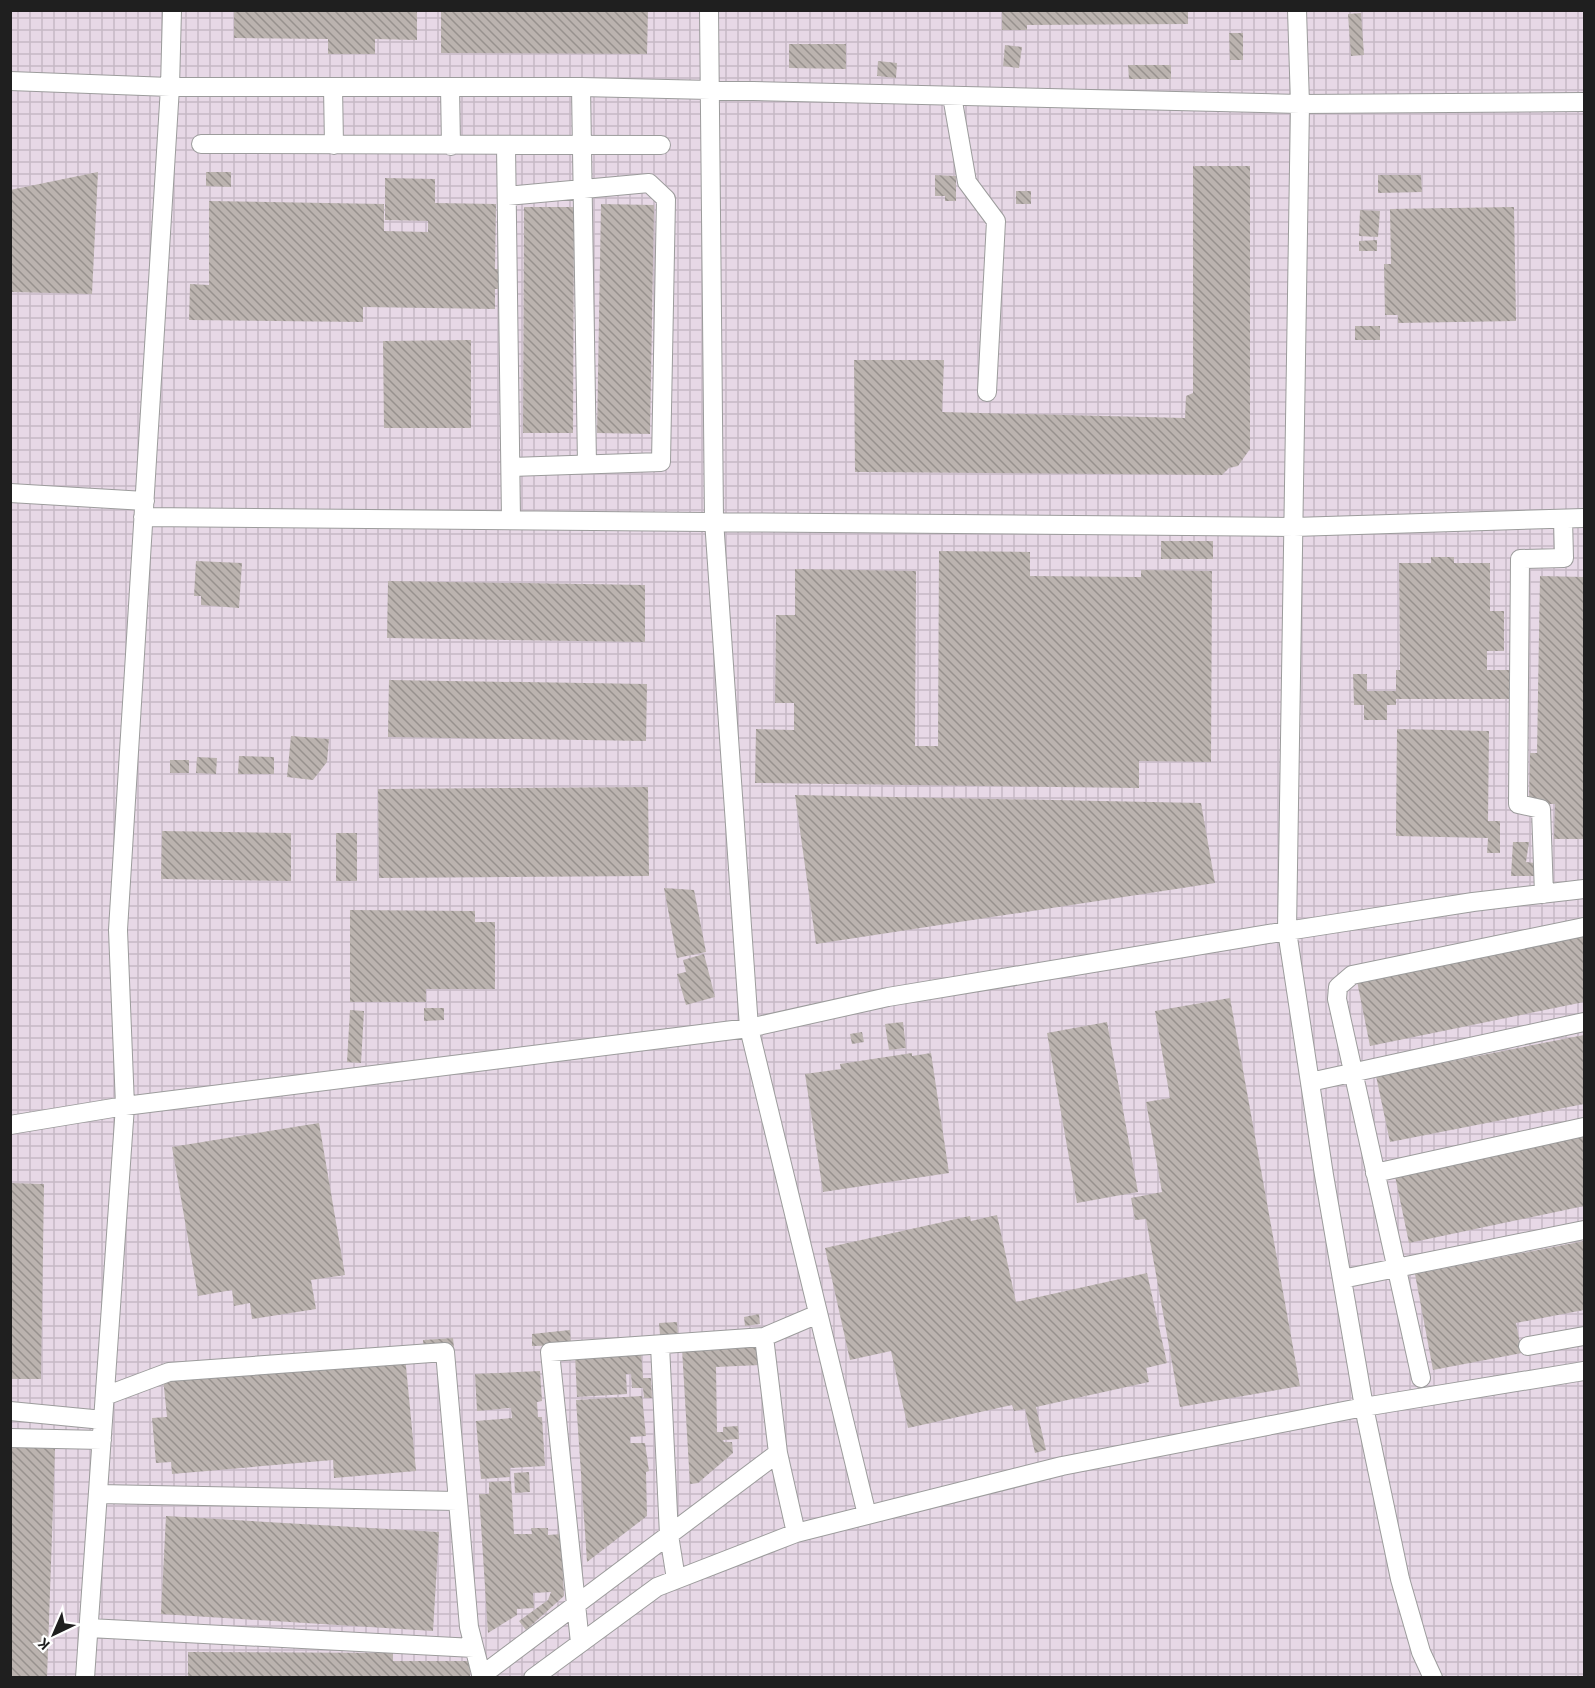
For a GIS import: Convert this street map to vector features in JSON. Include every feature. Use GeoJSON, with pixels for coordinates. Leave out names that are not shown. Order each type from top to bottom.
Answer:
{"type":"FeatureCollection","features":[{"type":"Feature","properties":{"kind":"street"},"geometry":{"type":"LineString","coordinates":[[85,1677],[125,1106],[118,930],[170,87],[172,10]]}},
{"type":"Feature","properties":{"kind":"street"},"geometry":{"type":"LineString","coordinates":[[709,10],[714,520],[749,1028],[867,1515]]}},
{"type":"Feature","properties":{"kind":"street"},"geometry":{"type":"LineString","coordinates":[[1298,10],[1300,105],[1287,931],[1364,1407],[1400,1579],[1421,1652],[1433,1677]]}},
{"type":"Feature","properties":{"kind":"street"},"geometry":{"type":"LineString","coordinates":[[10,81],[170,87],[581,87],[1300,105],[1584,102]]}},
{"type":"Feature","properties":{"kind":"street"},"geometry":{"type":"LineString","coordinates":[[333,87],[334,145]]}},
{"type":"Feature","properties":{"kind":"street"},"geometry":{"type":"LineString","coordinates":[[450,87],[452,146]]}},
{"type":"Feature","properties":{"kind":"street"},"geometry":{"type":"LineString","coordinates":[[581,87],[584,144],[587,464]]}},
{"type":"Feature","properties":{"kind":"street"},"geometry":{"type":"LineString","coordinates":[[952,96],[967,182],[996,221],[987,392]]}},
{"type":"Feature","properties":{"kind":"street"},"geometry":{"type":"LineString","coordinates":[[201,144],[506,147],[584,144],[661,145]]}},
{"type":"Feature","properties":{"kind":"street"},"geometry":{"type":"LineString","coordinates":[[506,147],[511,519]]}},
{"type":"Feature","properties":{"kind":"street"},"geometry":{"type":"LineString","coordinates":[[507,196],[649,183],[666,199],[662,462],[511,466]]}},
{"type":"Feature","properties":{"kind":"street"},"geometry":{"type":"LineString","coordinates":[[10,493],[144,509],[511,519],[1294,527],[1584,518]]}},
{"type":"Feature","properties":{"kind":"street"},"geometry":{"type":"LineString","coordinates":[[1544,894],[1540,809],[1518,804],[1520,559],[1564,558],[1563,519]]}},
{"type":"Feature","properties":{"kind":"street"},"geometry":{"type":"LineString","coordinates":[[10,1125],[125,1106],[749,1028],[888,997],[1287,931],[1584,889]]}},
{"type":"Feature","properties":{"kind":"street"},"geometry":{"type":"LineString","coordinates":[[1421,1378],[1337,999],[1338,987],[1346,978],[1584,927]]}},
{"type":"Feature","properties":{"kind":"street"},"geometry":{"type":"LineString","coordinates":[[1310,1082],[1584,1022]]}},
{"type":"Feature","properties":{"kind":"street"},"geometry":{"type":"LineString","coordinates":[[1376,1173],[1584,1127]]}},
{"type":"Feature","properties":{"kind":"street"},"geometry":{"type":"LineString","coordinates":[[1342,1279],[1584,1230]]}},
{"type":"Feature","properties":{"kind":"street"},"geometry":{"type":"LineString","coordinates":[[580,1643],[550,1352],[764,1337],[818,1314]]}},
{"type":"Feature","properties":{"kind":"street"},"geometry":{"type":"LineString","coordinates":[[1528,1346],[1584,1336]]}},
{"type":"Feature","properties":{"kind":"street"},"geometry":{"type":"LineString","coordinates":[[764,1337],[778,1453],[796,1533]]}},
{"type":"Feature","properties":{"kind":"street"},"geometry":{"type":"LineString","coordinates":[[660,1345],[669,1535],[676,1580]]}},
{"type":"Feature","properties":{"kind":"street"},"geometry":{"type":"LineString","coordinates":[[105,1396],[169,1372],[445,1352],[469,1627],[482,1677],[778,1453]]}},
{"type":"Feature","properties":{"kind":"street"},"geometry":{"type":"LineString","coordinates":[[533,1677],[657,1587],[796,1533],[1062,1466],[1364,1407],[1584,1371]]}},
{"type":"Feature","properties":{"kind":"street"},"geometry":{"type":"LineString","coordinates":[[10,1411],[103,1420]]}},
{"type":"Feature","properties":{"kind":"street"},"geometry":{"type":"LineString","coordinates":[[10,1438],[102,1440]]}},
{"type":"Feature","properties":{"kind":"street"},"geometry":{"type":"LineString","coordinates":[[98,1494],[457,1501]]}},
{"type":"Feature","properties":{"kind":"street"},"geometry":{"type":"LineString","coordinates":[[89,1628],[474,1648]]}},
{"type":"Feature","properties":{"kind":"shaded area"},"geometry":{"type":"Polygon","coordinates":[[[11,11],[1584,11],[1584,1677],[11,1677],[11,11]]]}},
{"type":"Feature","properties":{"kind":"building"},"geometry":{"type":"Polygon","coordinates":[[[234,10],[417,10],[417,40],[375,39],[375,54],[328,54],[328,39],[234,38],[234,10]]]}},
{"type":"Feature","properties":{"kind":"building"},"geometry":{"type":"Polygon","coordinates":[[[441,10],[648,10],[647,54],[441,53],[441,10]]]}},
{"type":"Feature","properties":{"kind":"building"},"geometry":{"type":"Polygon","coordinates":[[[1002,10],[1188,10],[1188,24],[1027,25],[1027,30],[1002,30],[1002,10]]]}},
{"type":"Feature","properties":{"kind":"building"},"geometry":{"type":"Polygon","coordinates":[[[1361,13],[1364,55],[1351,56],[1348,14],[1361,13]]]}},
{"type":"Feature","properties":{"kind":"building"},"geometry":{"type":"Polygon","coordinates":[[[1229,33],[1243,33],[1243,60],[1230,60],[1229,33]]]}},
{"type":"Feature","properties":{"kind":"building"},"geometry":{"type":"Polygon","coordinates":[[[789,44],[846,44],[846,69],[789,68],[789,44]]]}},
{"type":"Feature","properties":{"kind":"building"},"geometry":{"type":"Polygon","coordinates":[[[1005,45],[1022,47],[1019,68],[1003,66],[1005,45]]]}},
{"type":"Feature","properties":{"kind":"building"},"geometry":{"type":"Polygon","coordinates":[[[878,61],[897,63],[896,78],[877,76],[878,61]]]}},
{"type":"Feature","properties":{"kind":"building"},"geometry":{"type":"Polygon","coordinates":[[[1128,65],[1171,65],[1171,79],[1129,79],[1128,65]]]}},
{"type":"Feature","properties":{"kind":"building"},"geometry":{"type":"Polygon","coordinates":[[[1193,166],[1250,166],[1250,449],[1238,466],[1229,468],[1222,475],[855,472],[854,360],[944,360],[942,412],[1185,418],[1186,396],[1193,393],[1193,166]]]}},
{"type":"Feature","properties":{"kind":"building"},"geometry":{"type":"Polygon","coordinates":[[[98,172],[92,294],[10,292],[10,190],[98,172]]]}},
{"type":"Feature","properties":{"kind":"building"},"geometry":{"type":"Polygon","coordinates":[[[206,172],[231,172],[231,187],[206,186],[206,172]]]}},
{"type":"Feature","properties":{"kind":"building"},"geometry":{"type":"Polygon","coordinates":[[[935,175],[956,176],[956,201],[945,201],[945,196],[935,196],[935,175]]]}},
{"type":"Feature","properties":{"kind":"building"},"geometry":{"type":"Polygon","coordinates":[[[1378,175],[1421,175],[1422,192],[1378,193],[1378,175]]]}},
{"type":"Feature","properties":{"kind":"building"},"geometry":{"type":"Polygon","coordinates":[[[385,178],[435,179],[435,203],[496,204],[495,269],[505,269],[505,289],[495,289],[495,309],[363,307],[363,322],[189,320],[190,284],[209,285],[209,201],[384,204],[384,231],[428,232],[428,221],[385,220],[385,178]]]}},
{"type":"Feature","properties":{"kind":"building"},"geometry":{"type":"Polygon","coordinates":[[[1016,191],[1031,191],[1031,204],[1016,204],[1016,191]]]}},
{"type":"Feature","properties":{"kind":"building"},"geometry":{"type":"Polygon","coordinates":[[[601,204],[654,205],[650,434],[597,433],[601,204]]]}},
{"type":"Feature","properties":{"kind":"building"},"geometry":{"type":"Polygon","coordinates":[[[524,207],[574,207],[573,433],[523,433],[524,207]]]}},
{"type":"Feature","properties":{"kind":"building"},"geometry":{"type":"Polygon","coordinates":[[[1514,207],[1516,321],[1398,323],[1398,315],[1385,315],[1384,264],[1391,264],[1390,209],[1514,207]]]}},
{"type":"Feature","properties":{"kind":"building"},"geometry":{"type":"Polygon","coordinates":[[[1360,210],[1380,211],[1378,237],[1359,236],[1360,210]]]}},
{"type":"Feature","properties":{"kind":"building"},"geometry":{"type":"Polygon","coordinates":[[[1377,240],[1377,251],[1359,251],[1359,241],[1377,240]]]}},
{"type":"Feature","properties":{"kind":"building"},"geometry":{"type":"Polygon","coordinates":[[[1355,326],[1380,326],[1380,340],[1355,340],[1355,326]]]}},
{"type":"Feature","properties":{"kind":"building"},"geometry":{"type":"Polygon","coordinates":[[[471,340],[471,428],[384,428],[383,341],[471,340]]]}},
{"type":"Feature","properties":{"kind":"building"},"geometry":{"type":"Polygon","coordinates":[[[1161,541],[1213,541],[1213,559],[1161,559],[1161,541]]]}},
{"type":"Feature","properties":{"kind":"building"},"geometry":{"type":"Polygon","coordinates":[[[939,551],[1030,552],[1030,576],[1141,577],[1141,570],[1212,571],[1211,762],[1139,761],[1139,788],[755,783],[756,729],[794,730],[794,703],[775,703],[776,615],[795,615],[795,569],[916,571],[915,746],[938,746],[939,551]]]}},
{"type":"Feature","properties":{"kind":"building"},"geometry":{"type":"Polygon","coordinates":[[[1431,557],[1454,557],[1454,563],[1490,563],[1490,611],[1504,611],[1504,651],[1487,651],[1487,670],[1511,670],[1512,699],[1396,699],[1396,705],[1387,705],[1387,720],[1364,720],[1364,705],[1354,705],[1353,674],[1367,674],[1367,691],[1396,691],[1396,670],[1400,670],[1399,563],[1431,563],[1431,557]]]}},
{"type":"Feature","properties":{"kind":"building"},"geometry":{"type":"Polygon","coordinates":[[[196,561],[242,563],[239,608],[201,605],[201,596],[194,596],[196,561]]]}},
{"type":"Feature","properties":{"kind":"building"},"geometry":{"type":"Polygon","coordinates":[[[1540,576],[1584,577],[1584,839],[1554,839],[1555,804],[1529,804],[1530,753],[1537,753],[1540,576]]]}},
{"type":"Feature","properties":{"kind":"building"},"geometry":{"type":"Polygon","coordinates":[[[388,581],[645,585],[645,642],[387,638],[388,581]]]}},
{"type":"Feature","properties":{"kind":"building"},"geometry":{"type":"Polygon","coordinates":[[[389,680],[647,684],[646,741],[388,737],[389,680]]]}},
{"type":"Feature","properties":{"kind":"building"},"geometry":{"type":"Polygon","coordinates":[[[1397,729],[1489,731],[1488,821],[1500,821],[1500,853],[1487,853],[1488,838],[1396,836],[1397,729]]]}},
{"type":"Feature","properties":{"kind":"building"},"geometry":{"type":"Polygon","coordinates":[[[291,736],[329,739],[327,762],[313,780],[287,777],[291,736]]]}},
{"type":"Feature","properties":{"kind":"building"},"geometry":{"type":"Polygon","coordinates":[[[239,756],[274,757],[274,774],[238,774],[239,756]]]}},
{"type":"Feature","properties":{"kind":"building"},"geometry":{"type":"Polygon","coordinates":[[[197,757],[217,758],[216,774],[196,773],[197,757]]]}},
{"type":"Feature","properties":{"kind":"building"},"geometry":{"type":"Polygon","coordinates":[[[170,760],[189,760],[189,773],[170,773],[170,760]]]}},
{"type":"Feature","properties":{"kind":"building"},"geometry":{"type":"Polygon","coordinates":[[[648,787],[649,876],[379,878],[378,789],[648,787]]]}},
{"type":"Feature","properties":{"kind":"building"},"geometry":{"type":"Polygon","coordinates":[[[795,795],[1201,803],[1215,883],[816,944],[795,795]]]}},
{"type":"Feature","properties":{"kind":"building"},"geometry":{"type":"Polygon","coordinates":[[[162,831],[291,833],[291,881],[161,879],[162,831]]]}},
{"type":"Feature","properties":{"kind":"building"},"geometry":{"type":"Polygon","coordinates":[[[336,833],[357,833],[357,881],[336,881],[336,833]]]}},
{"type":"Feature","properties":{"kind":"building"},"geometry":{"type":"Polygon","coordinates":[[[1513,842],[1529,842],[1526,862],[1535,863],[1535,876],[1511,876],[1513,842]]]}},
{"type":"Feature","properties":{"kind":"building"},"geometry":{"type":"Polygon","coordinates":[[[664,888],[694,890],[706,952],[677,958],[664,888]]]}},
{"type":"Feature","properties":{"kind":"building"},"geometry":{"type":"Polygon","coordinates":[[[350,910],[475,911],[475,922],[495,922],[495,989],[426,989],[426,1002],[350,1002],[350,910]]]}},
{"type":"Feature","properties":{"kind":"building"},"geometry":{"type":"Polygon","coordinates":[[[1584,935],[1584,1002],[1370,1046],[1357,981],[1584,935]]]}},
{"type":"Feature","properties":{"kind":"building"},"geometry":{"type":"Polygon","coordinates":[[[704,954],[715,997],[686,1005],[677,974],[686,972],[683,960],[704,954]]]}},
{"type":"Feature","properties":{"kind":"building"},"geometry":{"type":"Polygon","coordinates":[[[1230,998],[1300,1386],[1180,1407],[1146,1219],[1135,1220],[1131,1198],[1162,1192],[1146,1102],[1170,1098],[1155,1011],[1230,998]]]}},
{"type":"Feature","properties":{"kind":"building"},"geometry":{"type":"Polygon","coordinates":[[[424,1008],[444,1008],[444,1020],[424,1021],[424,1008]]]}},
{"type":"Feature","properties":{"kind":"building"},"geometry":{"type":"Polygon","coordinates":[[[350,1010],[364,1011],[361,1063],[347,1062],[350,1010]]]}},
{"type":"Feature","properties":{"kind":"building"},"geometry":{"type":"Polygon","coordinates":[[[903,1022],[906,1048],[889,1050],[885,1024],[903,1022]]]}},
{"type":"Feature","properties":{"kind":"building"},"geometry":{"type":"Polygon","coordinates":[[[1107,1022],[1138,1192],[1077,1203],[1047,1033],[1107,1022]]]}},
{"type":"Feature","properties":{"kind":"building"},"geometry":{"type":"Polygon","coordinates":[[[862,1032],[864,1042],[852,1044],[850,1034],[862,1032]]]}},
{"type":"Feature","properties":{"kind":"building"},"geometry":{"type":"Polygon","coordinates":[[[1584,1035],[1584,1104],[1390,1142],[1376,1076],[1584,1035]]]}},
{"type":"Feature","properties":{"kind":"building"},"geometry":{"type":"Polygon","coordinates":[[[912,1053],[912,1056],[931,1053],[949,1173],[823,1192],[805,1074],[841,1069],[840,1064],[912,1053]]]}},
{"type":"Feature","properties":{"kind":"building"},"geometry":{"type":"Polygon","coordinates":[[[319,1123],[345,1275],[311,1280],[316,1309],[252,1319],[250,1303],[234,1306],[232,1290],[198,1296],[172,1147],[319,1123]]]}},
{"type":"Feature","properties":{"kind":"building"},"geometry":{"type":"Polygon","coordinates":[[[1584,1136],[1584,1206],[1409,1243],[1395,1176],[1584,1136]]]}},
{"type":"Feature","properties":{"kind":"building"},"geometry":{"type":"Polygon","coordinates":[[[10,1183],[44,1184],[41,1379],[10,1379],[10,1183]]]}},
{"type":"Feature","properties":{"kind":"building"},"geometry":{"type":"Polygon","coordinates":[[[997,1215],[1016,1302],[1147,1273],[1167,1363],[1146,1368],[1149,1382],[1036,1407],[1046,1450],[1035,1453],[1025,1409],[1014,1411],[1012,1405],[908,1428],[891,1351],[850,1360],[825,1248],[970,1216],[971,1221],[997,1215]]]}},
{"type":"Feature","properties":{"kind":"building"},"geometry":{"type":"Polygon","coordinates":[[[1584,1241],[1584,1310],[1516,1323],[1522,1353],[1433,1370],[1415,1274],[1584,1241]]]}},
{"type":"Feature","properties":{"kind":"building"},"geometry":{"type":"Polygon","coordinates":[[[759,1314],[760,1324],[745,1326],[744,1317],[759,1314]]]}},
{"type":"Feature","properties":{"kind":"building"},"geometry":{"type":"Polygon","coordinates":[[[677,1322],[678,1335],[660,1335],[659,1323],[677,1322]]]}},
{"type":"Feature","properties":{"kind":"building"},"geometry":{"type":"Polygon","coordinates":[[[570,1330],[571,1345],[532,1346],[532,1334],[570,1330]]]}},
{"type":"Feature","properties":{"kind":"building"},"geometry":{"type":"Polygon","coordinates":[[[453,1338],[454,1348],[424,1350],[423,1340],[453,1338]]]}},
{"type":"Feature","properties":{"kind":"building"},"geometry":{"type":"Polygon","coordinates":[[[759,1345],[760,1365],[716,1367],[717,1432],[723,1432],[723,1427],[738,1426],[739,1439],[723,1440],[732,1442],[733,1453],[698,1483],[690,1484],[682,1349],[759,1345]]]}},
{"type":"Feature","properties":{"kind":"building"},"geometry":{"type":"Polygon","coordinates":[[[641,1351],[643,1378],[651,1378],[652,1398],[644,1398],[643,1388],[632,1388],[631,1374],[626,1374],[627,1394],[577,1397],[575,1355],[641,1351]]]}},
{"type":"Feature","properties":{"kind":"building"},"geometry":{"type":"Polygon","coordinates":[[[405,1356],[416,1471],[334,1478],[333,1460],[172,1474],[171,1462],[156,1463],[152,1418],[167,1417],[163,1378],[405,1356]]]}},
{"type":"Feature","properties":{"kind":"building"},"geometry":{"type":"Polygon","coordinates":[[[540,1371],[542,1401],[537,1402],[538,1417],[542,1417],[545,1466],[510,1468],[510,1477],[481,1479],[476,1421],[512,1418],[511,1408],[477,1411],[475,1374],[540,1371]]]}},
{"type":"Feature","properties":{"kind":"building"},"geometry":{"type":"Polygon","coordinates":[[[642,1396],[646,1436],[630,1437],[630,1443],[645,1443],[649,1471],[646,1472],[647,1516],[587,1562],[576,1400],[642,1396]]]}},
{"type":"Feature","properties":{"kind":"building"},"geometry":{"type":"Polygon","coordinates":[[[10,1444],[55,1448],[47,1678],[10,1678],[10,1444]]]}},
{"type":"Feature","properties":{"kind":"building"},"geometry":{"type":"Polygon","coordinates":[[[529,1472],[530,1492],[515,1493],[514,1473],[529,1472]]]}},
{"type":"Feature","properties":{"kind":"building"},"geometry":{"type":"Polygon","coordinates":[[[511,1481],[514,1534],[532,1534],[531,1528],[548,1528],[548,1535],[561,1534],[564,1596],[526,1630],[519,1621],[548,1600],[551,1592],[533,1593],[534,1608],[517,1609],[517,1615],[488,1633],[479,1494],[489,1494],[489,1482],[511,1481]]]}},
{"type":"Feature","properties":{"kind":"building"},"geometry":{"type":"Polygon","coordinates":[[[166,1516],[439,1532],[433,1631],[161,1614],[166,1516]]]}},
{"type":"Feature","properties":{"kind":"building"},"geometry":{"type":"Polygon","coordinates":[[[188,1652],[393,1653],[393,1661],[470,1661],[470,1678],[188,1678],[188,1652]]]}}]}
